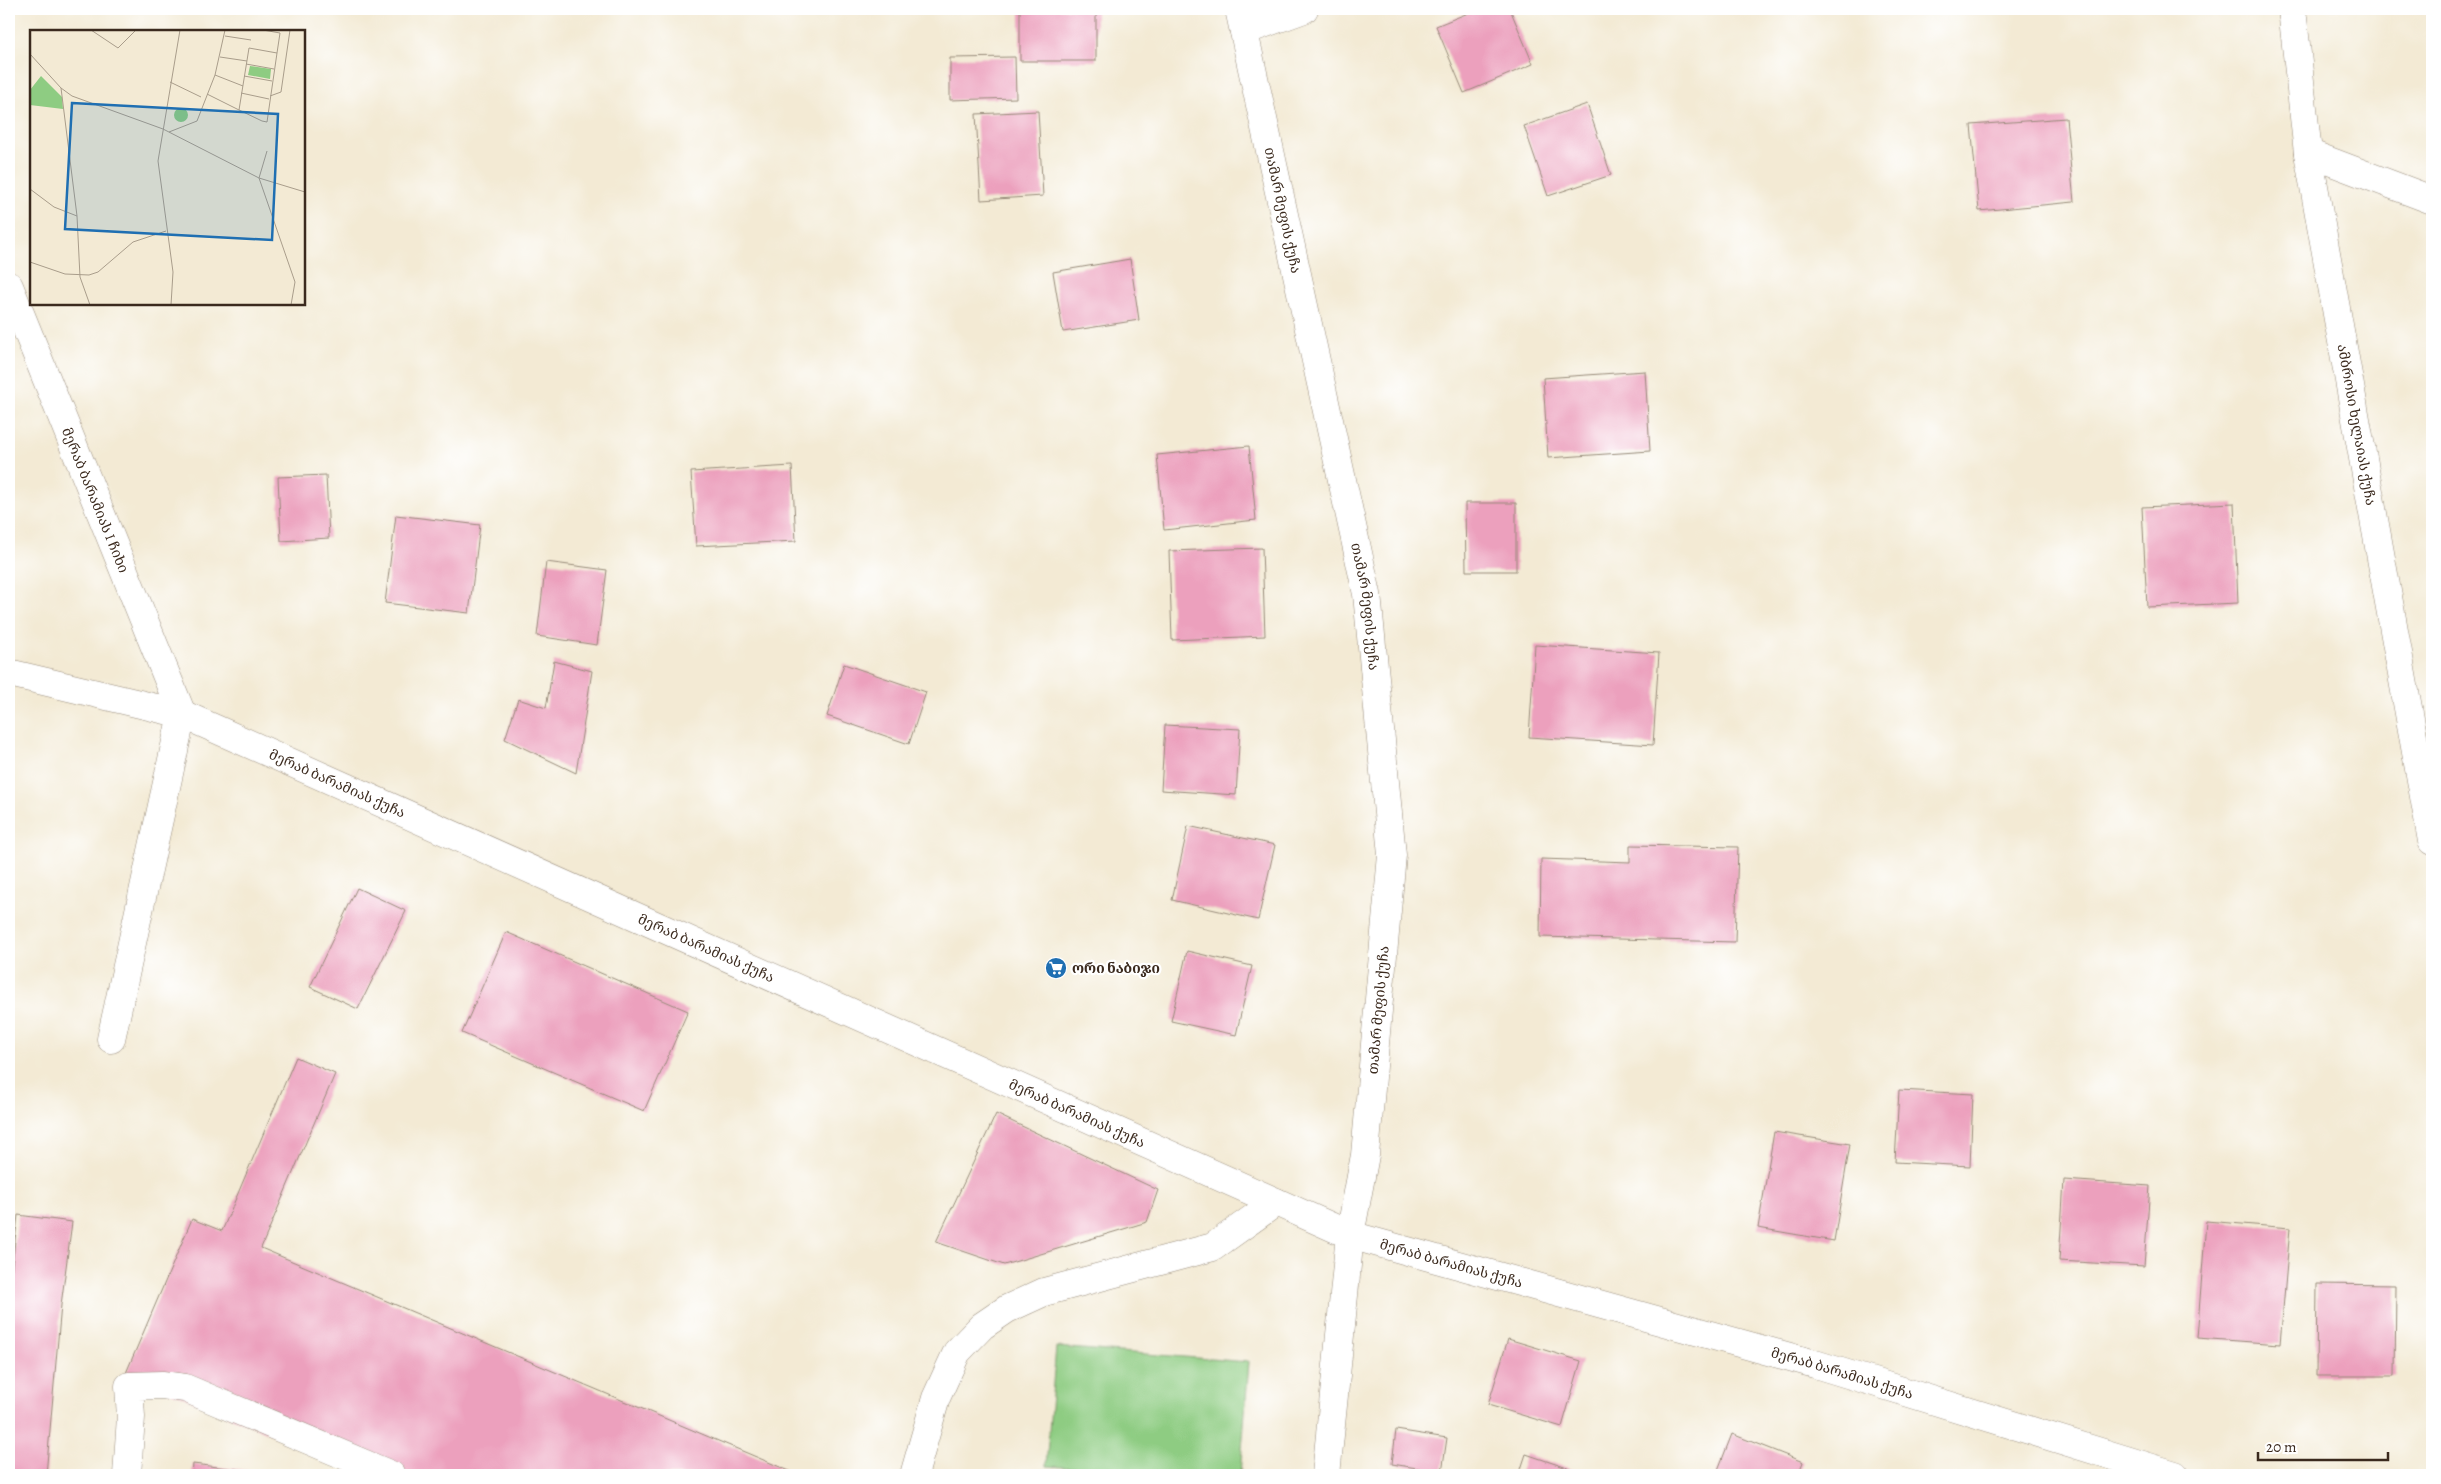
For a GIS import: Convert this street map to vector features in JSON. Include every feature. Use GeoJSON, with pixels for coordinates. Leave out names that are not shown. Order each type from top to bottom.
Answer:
{"type":"FeatureCollection","features":[{"type":"Feature","properties":{"kind":"street"},"geometry":{"type":"LineString","coordinates":[[1242,20],[1304,9]]}},
{"type":"Feature","properties":{"kind":"street","name":"ამბროსი ხელაიას ქუჩა"},"geometry":{"type":"LineString","coordinates":[[2292,9],[2308,153],[2432,841]]}},
{"type":"Feature","properties":{"kind":"street","name":"თამარ მეფის ქუჩა"},"geometry":{"type":"LineString","coordinates":[[1242,20],[1367,594],[1392,856],[1365,1155],[1352,1225],[1326,1475]]}},
{"type":"Feature","properties":{"kind":"street"},"geometry":{"type":"LineString","coordinates":[[2308,153],[2432,200]]}},
{"type":"Feature","properties":{"kind":"street","name":"მერაბ ბარამიას I ჩიხი"},"geometry":{"type":"LineString","coordinates":[[9,286],[182,714]]}},
{"type":"Feature","properties":{"kind":"street","name":"მერაბ ბარამიას ქუჩა"},"geometry":{"type":"LineString","coordinates":[[9,674],[182,714],[1276,1202],[1815,1364],[2175,1475]]}},
{"type":"Feature","properties":{"kind":"street"},"geometry":{"type":"LineString","coordinates":[[111,1039],[182,714]]}},
{"type":"Feature","properties":{"kind":"street"},"geometry":{"type":"LineString","coordinates":[[914,1475],[936,1398],[957,1352],[982,1326],[1007,1309],[1044,1292],[1213,1246],[1276,1202]]}},
{"type":"Feature","properties":{"kind":"street"},"geometry":{"type":"LineString","coordinates":[[127,1475],[131,1417],[129,1386],[162,1384],[185,1388],[392,1475]]}},
{"type":"Feature","properties":{"kind":"green space"},"geometry":{"type":"Polygon","coordinates":[[[1056,1347],[1249,1362],[1240,1475],[1172,1475],[1046,1466],[1056,1347]]]}},
{"type":"Feature","properties":{"kind":"building"},"geometry":{"type":"Polygon","coordinates":[[[1020,9],[1096,9],[1096,61],[1020,61],[1020,9]]]}},
{"type":"Feature","properties":{"kind":"building"},"geometry":{"type":"Polygon","coordinates":[[[1478,9],[1510,9],[1533,64],[1464,93],[1436,26],[1478,9]]]}},
{"type":"Feature","properties":{"kind":"building"},"geometry":{"type":"Polygon","coordinates":[[[1015,57],[1016,98],[950,100],[950,58],[1015,57]]]}},
{"type":"Feature","properties":{"kind":"building"},"geometry":{"type":"Polygon","coordinates":[[[1587,104],[1611,175],[1548,196],[1524,126],[1587,104]]]}},
{"type":"Feature","properties":{"kind":"building"},"geometry":{"type":"Polygon","coordinates":[[[1038,111],[1043,196],[981,200],[976,114],[1038,111]]]}},
{"type":"Feature","properties":{"kind":"building"},"geometry":{"type":"Polygon","coordinates":[[[2066,118],[2074,202],[1979,211],[1971,125],[2066,118]]]}},
{"type":"Feature","properties":{"kind":"building"},"geometry":{"type":"Polygon","coordinates":[[[1130,259],[1139,320],[1063,332],[1053,272],[1130,259]]]}},
{"type":"Feature","properties":{"kind":"building"},"geometry":{"type":"Polygon","coordinates":[[[1645,371],[1650,451],[1548,458],[1543,378],[1645,371]]]}},
{"type":"Feature","properties":{"kind":"building"},"geometry":{"type":"Polygon","coordinates":[[[1249,446],[1256,520],[1164,530],[1157,455],[1249,446]]]}},
{"type":"Feature","properties":{"kind":"building"},"geometry":{"type":"Polygon","coordinates":[[[792,466],[796,541],[696,546],[691,472],[792,466]]]}},
{"type":"Feature","properties":{"kind":"building"},"geometry":{"type":"Polygon","coordinates":[[[326,475],[329,538],[281,541],[278,477],[326,475]]]}},
{"type":"Feature","properties":{"kind":"building"},"geometry":{"type":"Polygon","coordinates":[[[1465,503],[1516,503],[1516,571],[1466,571],[1465,503]]]}},
{"type":"Feature","properties":{"kind":"building"},"geometry":{"type":"Polygon","coordinates":[[[2234,503],[2238,603],[2147,607],[2142,507],[2234,503]]]}},
{"type":"Feature","properties":{"kind":"building"},"geometry":{"type":"Polygon","coordinates":[[[396,515],[480,525],[469,613],[385,603],[396,515]]]}},
{"type":"Feature","properties":{"kind":"building"},"geometry":{"type":"Polygon","coordinates":[[[1262,548],[1265,636],[1172,640],[1169,551],[1262,548]]]}},
{"type":"Feature","properties":{"kind":"building"},"geometry":{"type":"Polygon","coordinates":[[[546,562],[607,570],[597,645],[537,636],[546,562]]]}},
{"type":"Feature","properties":{"kind":"building"},"geometry":{"type":"Polygon","coordinates":[[[1535,645],[1659,653],[1653,745],[1529,737],[1535,645]]]}},
{"type":"Feature","properties":{"kind":"building"},"geometry":{"type":"Polygon","coordinates":[[[554,661],[592,671],[576,773],[505,739],[518,699],[546,708],[554,661]]]}},
{"type":"Feature","properties":{"kind":"building"},"geometry":{"type":"Polygon","coordinates":[[[844,664],[926,692],[909,744],[827,716],[844,664]]]}},
{"type":"Feature","properties":{"kind":"building"},"geometry":{"type":"Polygon","coordinates":[[[1165,725],[1240,729],[1236,795],[1161,790],[1165,725]]]}},
{"type":"Feature","properties":{"kind":"building"},"geometry":{"type":"Polygon","coordinates":[[[1188,826],[1275,845],[1258,920],[1172,900],[1188,826]]]}},
{"type":"Feature","properties":{"kind":"building"},"geometry":{"type":"Polygon","coordinates":[[[1630,845],[1738,847],[1735,942],[1540,937],[1541,859],[1630,862],[1630,845]]]}},
{"type":"Feature","properties":{"kind":"building"},"geometry":{"type":"Polygon","coordinates":[[[357,888],[406,911],[358,1009],[310,987],[357,888]]]}},
{"type":"Feature","properties":{"kind":"building"},"geometry":{"type":"Polygon","coordinates":[[[506,932],[688,1011],[644,1111],[462,1033],[506,932]]]}},
{"type":"Feature","properties":{"kind":"building"},"geometry":{"type":"Polygon","coordinates":[[[1187,951],[1252,966],[1236,1035],[1171,1021],[1187,951]]]}},
{"type":"Feature","properties":{"kind":"building"},"geometry":{"type":"Polygon","coordinates":[[[296,1057],[335,1074],[261,1248],[799,1475],[369,1475],[126,1373],[192,1219],[222,1231],[296,1057]]]}},
{"type":"Feature","properties":{"kind":"building"},"geometry":{"type":"Polygon","coordinates":[[[1899,1090],[1973,1094],[1970,1166],[1895,1162],[1899,1090]]]}},
{"type":"Feature","properties":{"kind":"building"},"geometry":{"type":"Polygon","coordinates":[[[996,1114],[1158,1190],[1147,1222],[1004,1265],[936,1242],[996,1114]]]}},
{"type":"Feature","properties":{"kind":"building"},"geometry":{"type":"Polygon","coordinates":[[[1774,1132],[1850,1144],[1834,1241],[1758,1228],[1774,1132]]]}},
{"type":"Feature","properties":{"kind":"building"},"geometry":{"type":"Polygon","coordinates":[[[2064,1180],[2150,1186],[2144,1266],[2059,1261],[2064,1180]]]}},
{"type":"Feature","properties":{"kind":"building"},"geometry":{"type":"Polygon","coordinates":[[[18,1215],[72,1222],[61,1305],[46,1475],[9,1475],[9,1292],[18,1215]]]}},
{"type":"Feature","properties":{"kind":"building"},"geometry":{"type":"Polygon","coordinates":[[[2206,1221],[2290,1228],[2280,1344],[2197,1338],[2206,1221]]]}},
{"type":"Feature","properties":{"kind":"building"},"geometry":{"type":"Polygon","coordinates":[[[2317,1284],[2396,1285],[2395,1376],[2316,1376],[2317,1284]]]}},
{"type":"Feature","properties":{"kind":"building"},"geometry":{"type":"Polygon","coordinates":[[[1508,1339],[1581,1361],[1562,1427],[1488,1405],[1508,1339]]]}},
{"type":"Feature","properties":{"kind":"building"},"geometry":{"type":"Polygon","coordinates":[[[1396,1430],[1447,1438],[1442,1472],[1392,1464],[1396,1430]]]}},
{"type":"Feature","properties":{"kind":"building"},"geometry":{"type":"Polygon","coordinates":[[[1732,1434],[1803,1462],[1798,1475],[1716,1475],[1732,1434]]]}},
{"type":"Feature","properties":{"kind":"building"},"geometry":{"type":"Polygon","coordinates":[[[1526,1454],[1588,1475],[1519,1475],[1526,1454]]]}},
{"type":"Feature","properties":{"kind":"building"},"geometry":{"type":"Polygon","coordinates":[[[193,1464],[268,1473],[268,1475],[192,1475],[193,1464]]]}},
{"type":"Feature","properties":{"kind":"place","name":"ორი ნაბიჯი"},"geometry":{"type":"Point","coordinates":[1056,968]}}]}
